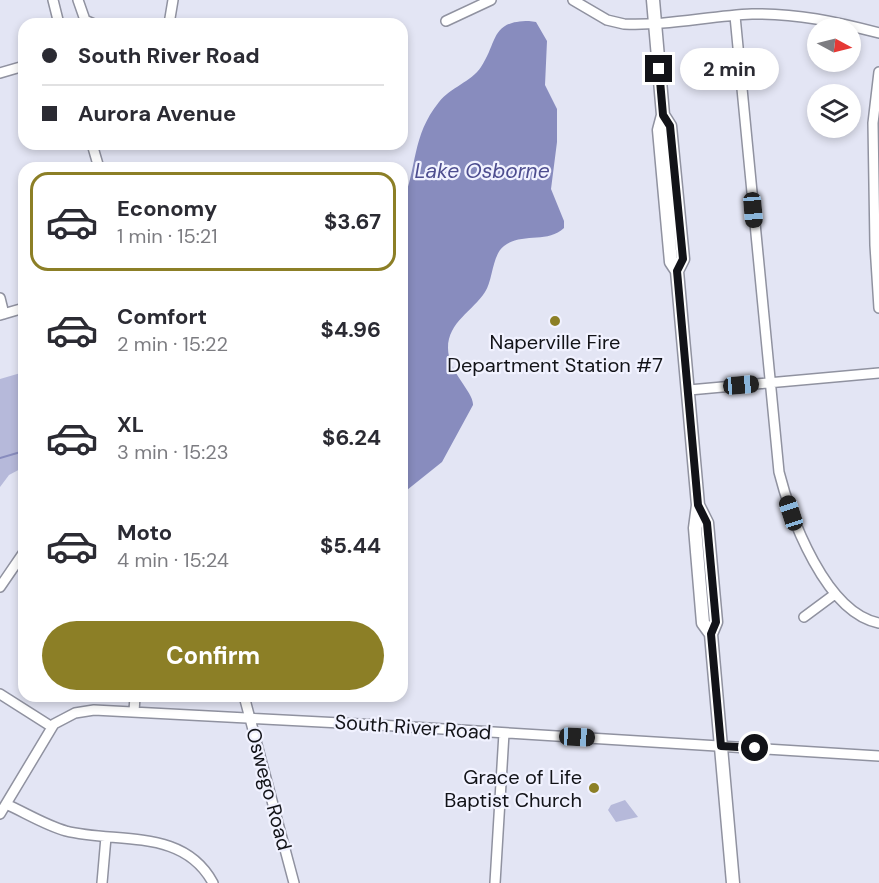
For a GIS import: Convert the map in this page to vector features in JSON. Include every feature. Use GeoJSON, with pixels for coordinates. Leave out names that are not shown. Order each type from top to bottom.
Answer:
{"type":"FeatureCollection","features":[{"type":"Feature","properties":{"kind":"main road"},"geometry":{"type":"LineString","coordinates":[[653,0],[663,115],[670,126],[682,247],[683,259],[677,271],[698,505],[707,523],[716,622],[711,634],[733,883]]}},
{"type":"Feature","properties":{"kind":"street"},"geometry":{"type":"LineString","coordinates":[[53,0],[58,18]]}},
{"type":"Feature","properties":{"kind":"street"},"geometry":{"type":"LineString","coordinates":[[78,0],[84,18]]}},
{"type":"Feature","properties":{"kind":"street"},"geometry":{"type":"LineString","coordinates":[[170,18],[173,0]]}},
{"type":"Feature","properties":{"kind":"street"},"geometry":{"type":"LineString","coordinates":[[446,21],[491,0]]}},
{"type":"Feature","properties":{"kind":"street"},"geometry":{"type":"LineString","coordinates":[[573,0],[614,23],[655,23],[766,14],[814,18],[879,33]]}},
{"type":"Feature","properties":{"kind":"street"},"geometry":{"type":"LineString","coordinates":[[735,16],[776,456],[782,486],[801,536],[835,594],[853,612],[879,623]]}},
{"type":"Feature","properties":{"kind":"street"},"geometry":{"type":"LineString","coordinates":[[0,73],[18,68]]}},
{"type":"Feature","properties":{"kind":"street"},"geometry":{"type":"LineString","coordinates":[[879,72],[873,123],[875,245],[879,308]]}},
{"type":"Feature","properties":{"kind":"street"},"geometry":{"type":"LineString","coordinates":[[0,298],[2,314],[18,310]]}},
{"type":"Feature","properties":{"kind":"street"},"geometry":{"type":"LineString","coordinates":[[689,390],[879,373]]}},
{"type":"Feature","properties":{"kind":"street"},"geometry":{"type":"LineString","coordinates":[[0,587],[18,561]]}},
{"type":"Feature","properties":{"kind":"street"},"geometry":{"type":"LineString","coordinates":[[804,617],[835,594]]}},
{"type":"Feature","properties":{"kind":"street"},"geometry":{"type":"LineString","coordinates":[[0,694],[52,727]]}},
{"type":"Feature","properties":{"kind":"street"},"geometry":{"type":"LineString","coordinates":[[134,712],[135,702]]}},
{"type":"Feature","properties":{"kind":"street","name":"Oswego Road"},"geometry":{"type":"LineString","coordinates":[[246,702],[294,883]]}},
{"type":"Feature","properties":{"kind":"street","name":"South River Road"},"geometry":{"type":"LineString","coordinates":[[0,814],[52,727],[67,716],[82,711],[250,717],[879,756]]}},
{"type":"Feature","properties":{"kind":"street"},"geometry":{"type":"LineString","coordinates":[[495,883],[504,733]]}},
{"type":"Feature","properties":{"kind":"street"},"geometry":{"type":"LineString","coordinates":[[6,804],[55,827],[106,837],[160,843],[180,850],[196,861],[213,883]]}},
{"type":"Feature","properties":{"kind":"street"},"geometry":{"type":"LineString","coordinates":[[102,883],[106,837]]}},
{"type":"Feature","properties":{"kind":"shaded area"},"geometry":{"type":"Polygon","coordinates":[[[18,374],[18,470],[9,475],[0,487],[0,379],[18,374]]]}},
{"type":"Feature","properties":{"kind":"shaded area"},"geometry":{"type":"Polygon","coordinates":[[[625,800],[638,817],[616,822],[608,810],[611,805],[625,800]]]}},
{"type":"Feature","properties":{"kind":"water","name":"Lake Osborne"},"geometry":{"type":"Polygon","coordinates":[[[516,22],[536,22],[547,41],[545,85],[557,109],[557,142],[551,189],[564,221],[564,228],[550,236],[511,242],[504,246],[497,255],[485,292],[457,324],[449,339],[449,357],[456,373],[470,394],[473,405],[442,462],[408,489],[408,187],[419,140],[430,115],[449,92],[477,72],[501,29],[516,22]]]}},
{"type":"Feature","properties":{"kind":"waterway"},"geometry":{"type":"LineString","coordinates":[[0,458],[18,453]]}},
{"type":"Feature","properties":{"kind":"place","name":"Naperville Fire Department Station #7"},"geometry":{"type":"Point","coordinates":[555,321]}},
{"type":"Feature","properties":{"kind":"place","name":"Grace of Life Baptist Church"},"geometry":{"type":"Point","coordinates":[594,788]}},
{"type":"Feature","properties":{"kind":"route"},"geometry":{"type":"LineString","coordinates":[[659,69],[663,115],[670,126],[683,259],[677,271],[698,505],[707,523],[716,622],[711,634],[721,746],[755,748]]}}]}
